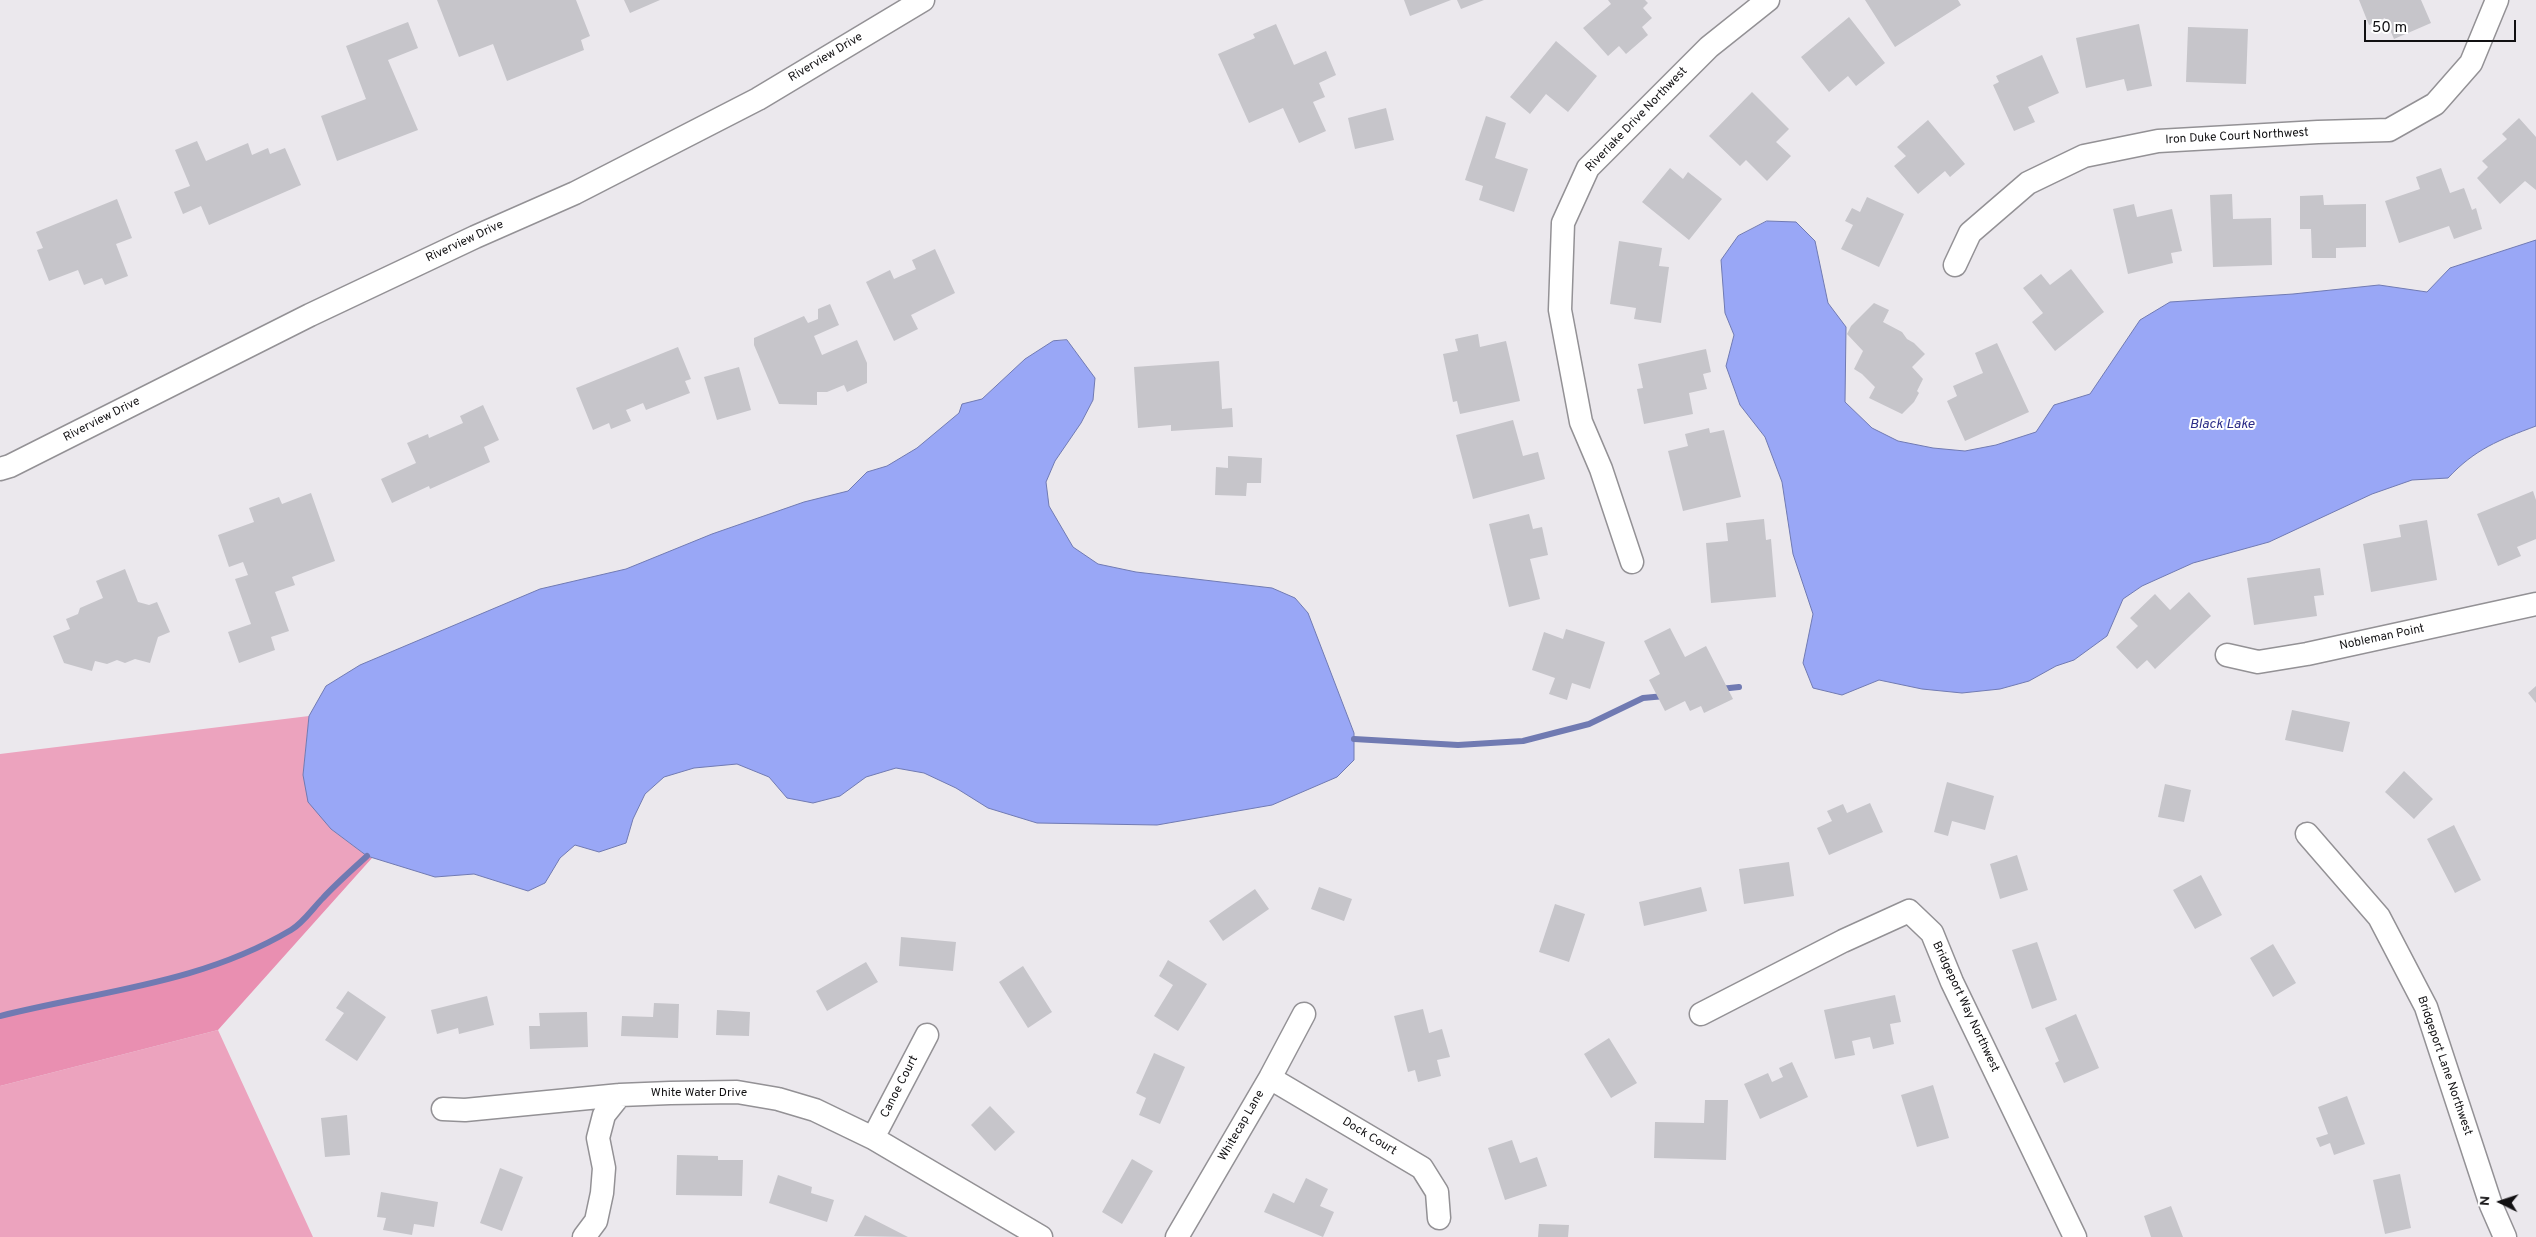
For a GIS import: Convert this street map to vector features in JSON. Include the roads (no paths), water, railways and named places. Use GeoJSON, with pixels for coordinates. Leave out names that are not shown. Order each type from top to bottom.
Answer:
{"type":"FeatureCollection","features":[{"type":"Feature","properties":{"kind":"street","name":"Riverview Drive"},"geometry":{"type":"LineString","coordinates":[[0,469],[10,466],[328,306],[475,237],[575,193],[758,99],[923,0]]}},
{"type":"Feature","properties":{"kind":"street","name":"Riverlake Drive Northwest"},"geometry":{"type":"LineString","coordinates":[[1632,562],[1601,469],[1581,422],[1560,310],[1563,223],[1588,168],[1709,47],[1768,0]]}},
{"type":"Feature","properties":{"kind":"street","name":"Iron Duke Court Northwest"},"geometry":{"type":"LineString","coordinates":[[1955,265],[1970,233],[2028,182],[2084,156],[2158,141],[2389,130],[2436,104],[2471,63],[2497,0]]}},
{"type":"Feature","properties":{"kind":"street","name":"Nobleman Point"},"geometry":{"type":"LineString","coordinates":[[2227,654],[2258,662],[2307,654],[2536,604]]}},
{"type":"Feature","properties":{"kind":"street","name":"Bridgeport Lane Northwest"},"geometry":{"type":"LineString","coordinates":[[2307,834],[2379,917],[2426,1007],[2488,1196],[2505,1237]]}},
{"type":"Feature","properties":{"kind":"street","name":"Bridgeport Way Northwest"},"geometry":{"type":"LineString","coordinates":[[1701,1014],[1842,941],[1909,911],[1932,933],[1952,982],[2075,1237]]}},
{"type":"Feature","properties":{"kind":"street","name":"Whitecap Lane"},"geometry":{"type":"LineString","coordinates":[[1177,1237],[1270,1078],[1304,1014]]}},
{"type":"Feature","properties":{"kind":"street","name":"Canoe Court"},"geometry":{"type":"LineString","coordinates":[[874,1138],[927,1035]]}},
{"type":"Feature","properties":{"kind":"street","name":"Dock Court"},"geometry":{"type":"LineString","coordinates":[[1270,1078],[1422,1168],[1437,1192],[1439,1218]]}},
{"type":"Feature","properties":{"kind":"street","name":"White Water Drive"},"geometry":{"type":"LineString","coordinates":[[443,1108],[465,1110],[620,1095],[737,1092],[770,1097],[815,1110],[874,1138],[1041,1237]]}},
{"type":"Feature","properties":{"kind":"street"},"geometry":{"type":"LineString","coordinates":[[584,1237],[596,1221],[602,1193],[604,1168],[598,1138],[604,1115],[620,1095]]}},
{"type":"Feature","properties":{"kind":"water","name":"Black Lake"},"geometry":{"type":"Polygon","coordinates":[[[1767,221],[1796,222],[1815,241],[1828,303],[1846,327],[1845,402],[1872,428],[1898,441],[1933,448],[1965,451],[1996,445],[2036,432],[2054,405],[2090,394],[2140,320],[2170,302],[2293,294],[2379,285],[2427,292],[2450,268],[2536,240],[2536,426],[2488,446],[2458,468],[2448,478],[2412,480],[2372,494],[2269,542],[2193,563],[2142,586],[2123,599],[2107,636],[2074,660],[2056,666],[2029,681],[2000,689],[1962,693],[1922,689],[1879,680],[1842,695],[1813,688],[1803,663],[1813,614],[1793,554],[1782,482],[1765,437],[1740,405],[1726,366],[1734,335],[1725,313],[1721,260],[1738,236],[1767,221]]]}},
{"type":"Feature","properties":{"kind":"water"},"geometry":{"type":"Polygon","coordinates":[[[1067,340],[1095,378],[1093,400],[1081,423],[1055,461],[1046,482],[1049,506],[1073,547],[1098,564],[1136,572],[1272,588],[1295,598],[1308,613],[1354,733],[1354,760],[1337,777],[1272,805],[1157,825],[1037,823],[988,808],[956,788],[924,773],[896,768],[866,777],[840,796],[813,803],[787,798],[769,777],[737,764],[694,768],[664,777],[645,794],[633,819],[626,843],[599,852],[575,845],[560,858],[545,883],[528,891],[474,874],[435,877],[367,856],[331,829],[308,802],[303,775],[309,716],[326,686],[360,665],[540,589],[626,569],[712,534],[804,502],[848,491],[867,472],[887,466],[917,448],[959,413],[962,404],[982,399],[1025,359],[1053,341],[1067,340]]]}},
{"type":"Feature","properties":{"kind":"waterway"},"geometry":{"type":"LineString","coordinates":[[1720,689],[1739,687]]}},
{"type":"Feature","properties":{"kind":"waterway"},"geometry":{"type":"LineString","coordinates":[[1354,739],[1458,745],[1523,741],[1589,724],[1643,698],[1665,696]]}},
{"type":"Feature","properties":{"kind":"waterway"},"geometry":{"type":"LineString","coordinates":[[0,1016],[148,984],[221,963],[256,948],[295,927],[367,856]]}}]}
